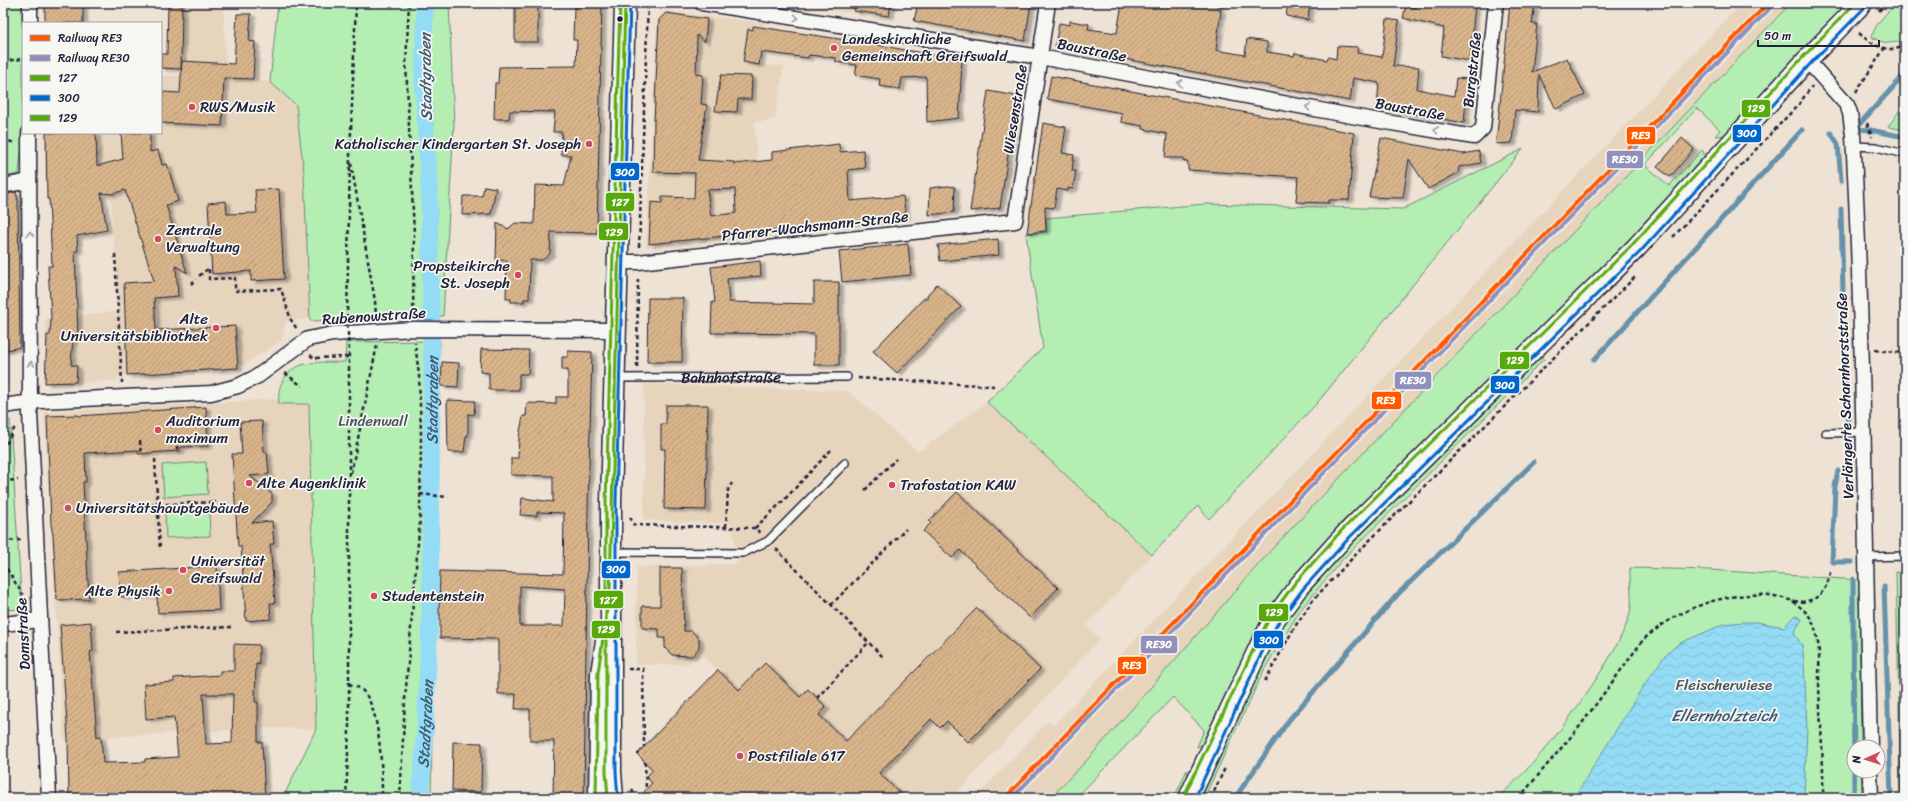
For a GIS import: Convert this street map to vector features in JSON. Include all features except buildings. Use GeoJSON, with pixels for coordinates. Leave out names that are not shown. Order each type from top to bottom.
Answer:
{"type":"FeatureCollection","features":[{"type":"Feature","properties":{"kind":"main road"},"geometry":{"type":"LineString","coordinates":[[613,798],[611,772],[612,681],[610,552],[625,3]]}},
{"type":"Feature","properties":{"kind":"main road"},"geometry":{"type":"LineString","coordinates":[[1189,798],[1260,646],[1274,620],[1299,586],[1346,534],[1636,248],[1814,68],[1862,3]]}},
{"type":"Feature","properties":{"kind":"street"},"geometry":{"type":"LineString","coordinates":[[30,3],[30,22]]}},
{"type":"Feature","properties":{"kind":"street","name":"Baustraße"},"geometry":{"type":"LineString","coordinates":[[702,3],[1040,57],[1357,117],[1474,137]]}},
{"type":"Feature","properties":{"kind":"street","name":"Wiesenstraße"},"geometry":{"type":"LineString","coordinates":[[1015,220],[1048,3]]}},
{"type":"Feature","properties":{"kind":"street","name":"Burgstraße"},"geometry":{"type":"LineString","coordinates":[[1474,137],[1483,128],[1496,3]]}},
{"type":"Feature","properties":{"kind":"street","name":"Verlängerte Scharnhorststraße"},"geometry":{"type":"LineString","coordinates":[[1814,68],[1847,105],[1850,113],[1854,146],[1865,432],[1865,557],[1870,739]]}},
{"type":"Feature","properties":{"kind":"street","name":"Domstraße"},"geometry":{"type":"LineString","coordinates":[[30,134],[30,403],[49,796]]}},
{"type":"Feature","properties":{"kind":"street"},"geometry":{"type":"LineString","coordinates":[[3,186],[29,181]]}},
{"type":"Feature","properties":{"kind":"street","name":"Pfarrer-Wachsmann-Straße"},"geometry":{"type":"LineString","coordinates":[[618,262],[638,262],[1015,220]]}},
{"type":"Feature","properties":{"kind":"street","name":"Rubenowstraße"},"geometry":{"type":"LineString","coordinates":[[3,406],[40,401],[211,392],[238,386],[258,376],[308,339],[333,334],[451,329],[616,330]]}},
{"type":"Feature","properties":{"kind":"street"},"geometry":{"type":"LineString","coordinates":[[596,798],[598,673],[610,596]]}},
{"type":"Feature","properties":{"kind":"street"},"geometry":{"type":"LineString","coordinates":[[3,624],[40,620]]}},
{"type":"Feature","properties":{"kind":"street"},"geometry":{"type":"LineString","coordinates":[[1870,779],[1871,798]]}},
{"type":"Feature","properties":{"kind":"lane"},"geometry":{"type":"LineString","coordinates":[[1854,146],[1876,147],[1905,154]]}},
{"type":"Feature","properties":{"kind":"lane","name":"Bahnhofstraße"},"geometry":{"type":"LineString","coordinates":[[615,378],[847,377]]}},
{"type":"Feature","properties":{"kind":"lane"},"geometry":{"type":"LineString","coordinates":[[1826,433],[1865,432]]}},
{"type":"Feature","properties":{"kind":"lane"},"geometry":{"type":"LineString","coordinates":[[610,552],[743,553],[768,541],[845,464]]}},
{"type":"Feature","properties":{"kind":"lane"},"geometry":{"type":"LineString","coordinates":[[1865,557],[1905,556]]}},
{"type":"Feature","properties":{"kind":"path"},"geometry":{"type":"LineString","coordinates":[[346,798],[349,684],[347,318],[350,156],[356,3]]}},
{"type":"Feature","properties":{"kind":"path"},"geometry":{"type":"LineString","coordinates":[[400,798],[405,700],[420,519],[420,412],[415,330],[414,234],[406,63],[409,3]]}},
{"type":"Feature","properties":{"kind":"path"},"geometry":{"type":"LineString","coordinates":[[1859,33],[1868,42],[1884,49],[1899,49],[1905,46]]}},
{"type":"Feature","properties":{"kind":"path"},"geometry":{"type":"LineString","coordinates":[[1847,105],[1884,49]]}},
{"type":"Feature","properties":{"kind":"path"},"geometry":{"type":"LineString","coordinates":[[3,61],[22,59]]}},
{"type":"Feature","properties":{"kind":"path"},"geometry":{"type":"LineString","coordinates":[[1669,241],[1799,104],[1814,68]]}},
{"type":"Feature","properties":{"kind":"path"},"geometry":{"type":"LineString","coordinates":[[3,140],[12,141],[20,146]]}},
{"type":"Feature","properties":{"kind":"path"},"geometry":{"type":"LineString","coordinates":[[350,156],[375,301],[376,323]]}},
{"type":"Feature","properties":{"kind":"path"},"geometry":{"type":"LineString","coordinates":[[115,254],[122,397]]}},
{"type":"Feature","properties":{"kind":"path"},"geometry":{"type":"LineString","coordinates":[[199,276],[208,268],[209,279],[235,278],[235,291],[281,289],[291,320],[298,331]]}},
{"type":"Feature","properties":{"kind":"path"},"geometry":{"type":"LineString","coordinates":[[1265,681],[1294,628],[1313,600],[1360,550],[1636,275]]}},
{"type":"Feature","properties":{"kind":"path"},"geometry":{"type":"LineString","coordinates":[[191,284],[196,279]]}},
{"type":"Feature","properties":{"kind":"path"},"geometry":{"type":"LineString","coordinates":[[349,478],[377,350],[377,340]]}},
{"type":"Feature","properties":{"kind":"path"},"geometry":{"type":"LineString","coordinates":[[1861,348],[1905,353]]}},
{"type":"Feature","properties":{"kind":"path"},"geometry":{"type":"LineString","coordinates":[[314,358],[348,357]]}},
{"type":"Feature","properties":{"kind":"path"},"geometry":{"type":"LineString","coordinates":[[274,364],[302,386]]}},
{"type":"Feature","properties":{"kind":"path"},"geometry":{"type":"LineString","coordinates":[[847,377],[994,386]]}},
{"type":"Feature","properties":{"kind":"path"},"geometry":{"type":"LineString","coordinates":[[3,450],[16,426]]}},
{"type":"Feature","properties":{"kind":"path"},"geometry":{"type":"LineString","coordinates":[[140,441],[141,454]]}},
{"type":"Feature","properties":{"kind":"path"},"geometry":{"type":"LineString","coordinates":[[177,446],[178,451]]}},
{"type":"Feature","properties":{"kind":"path"},"geometry":{"type":"LineString","coordinates":[[755,528],[784,500],[831,450]]}},
{"type":"Feature","properties":{"kind":"path"},"geometry":{"type":"LineString","coordinates":[[156,459],[160,550]]}},
{"type":"Feature","properties":{"kind":"path"},"geometry":{"type":"LineString","coordinates":[[865,490],[896,459]]}},
{"type":"Feature","properties":{"kind":"path"},"geometry":{"type":"LineString","coordinates":[[3,481],[18,480]]}},
{"type":"Feature","properties":{"kind":"path"},"geometry":{"type":"LineString","coordinates":[[726,526],[728,490],[732,482]]}},
{"type":"Feature","properties":{"kind":"path"},"geometry":{"type":"LineString","coordinates":[[420,494],[448,497]]}},
{"type":"Feature","properties":{"kind":"path"},"geometry":{"type":"LineString","coordinates":[[103,507],[216,502]]}},
{"type":"Feature","properties":{"kind":"path"},"geometry":{"type":"LineString","coordinates":[[628,514],[634,525],[726,526],[755,528],[884,658]]}},
{"type":"Feature","properties":{"kind":"path"},"geometry":{"type":"LineString","coordinates":[[831,605],[906,529]]}},
{"type":"Feature","properties":{"kind":"path"},"geometry":{"type":"LineString","coordinates":[[3,541],[21,540]]}},
{"type":"Feature","properties":{"kind":"path"},"geometry":{"type":"LineString","coordinates":[[3,564],[24,596]]}},
{"type":"Feature","properties":{"kind":"path"},"geometry":{"type":"LineString","coordinates":[[1792,601],[1807,602],[1816,598],[1826,587],[1830,572]]}},
{"type":"Feature","properties":{"kind":"path"},"geometry":{"type":"LineString","coordinates":[[1519,798],[1541,774],[1580,726],[1643,640],[1655,630],[1683,612],[1725,597],[1757,594],[1777,595],[1792,601],[1807,612],[1813,622],[1820,653],[1819,684],[1823,759],[1823,798]]}},
{"type":"Feature","properties":{"kind":"path"},"geometry":{"type":"LineString","coordinates":[[116,632],[230,627]]}},
{"type":"Feature","properties":{"kind":"path"},"geometry":{"type":"LineString","coordinates":[[817,698],[868,643]]}},
{"type":"Feature","properties":{"kind":"path"},"geometry":{"type":"LineString","coordinates":[[625,669],[643,669],[644,747]]}},
{"type":"Feature","properties":{"kind":"path"},"geometry":{"type":"LineString","coordinates":[[349,684],[357,687],[363,692],[369,701],[376,720],[382,775],[382,798]]}},
{"type":"Feature","properties":{"kind":"path"},"geometry":{"type":"LineString","coordinates":[[645,762],[646,798]]}},
{"type":"Feature","properties":{"kind":"path"},"geometry":{"type":"LineString","coordinates":[[1211,798],[1227,764]]}},
{"type":"Feature","properties":{"kind":"path"},"geometry":{"type":"LineString","coordinates":[[3,797],[49,796]]}},
{"type":"Feature","properties":{"kind":"shaded area"},"geometry":{"type":"Polygon","coordinates":[[[168,3],[223,3],[227,78],[270,82],[296,105],[304,173],[310,319],[286,321],[282,340],[239,368],[118,376],[118,380],[64,384],[64,382],[45,383],[46,318],[118,311],[110,178],[45,179],[45,134],[162,134],[162,76],[181,76],[182,69],[182,55],[167,54],[168,3]]]}},
{"type":"Feature","properties":{"kind":"shaded area"},"geometry":{"type":"Polygon","coordinates":[[[805,3],[868,3],[866,15],[805,6],[805,3]]]}},
{"type":"Feature","properties":{"kind":"shaded area"},"geometry":{"type":"Polygon","coordinates":[[[1742,3],[1791,3],[1272,549],[1088,759],[1050,798],[975,798],[1048,721],[1053,726],[1742,3]]]}},
{"type":"Feature","properties":{"kind":"shaded area"},"geometry":{"type":"Polygon","coordinates":[[[664,11],[765,23],[759,65],[784,66],[775,119],[754,123],[764,236],[646,247],[657,19],[664,11]]]}},
{"type":"Feature","properties":{"kind":"shaded area"},"geometry":{"type":"Polygon","coordinates":[[[644,384],[848,391],[918,452],[987,402],[1152,555],[1086,626],[1100,639],[952,798],[648,798],[647,744],[718,670],[700,654],[687,664],[636,665],[637,567],[738,564],[732,524],[644,520],[644,384]]]}},
{"type":"Feature","properties":{"kind":"shaded area","name":"Universität Greifswald"},"geometry":{"type":"Polygon","coordinates":[[[278,399],[279,404],[309,403],[316,729],[270,728],[64,739],[44,412],[278,399]]]}},
{"type":"Feature","properties":{"kind":"green space"},"geometry":{"type":"Polygon","coordinates":[[[3,3],[26,3],[22,22],[23,134],[19,174],[3,177],[3,3]]]}},
{"type":"Feature","properties":{"kind":"green space"},"geometry":{"type":"Polygon","coordinates":[[[278,3],[449,3],[454,124],[443,316],[310,321],[304,173],[296,105],[270,82],[278,3]]]}},
{"type":"Feature","properties":{"kind":"green space"},"geometry":{"type":"Polygon","coordinates":[[[1791,3],[1851,3],[1730,135],[1715,136],[1720,130],[1697,108],[1645,165],[1669,186],[1702,150],[1704,153],[1704,164],[1629,243],[1323,545],[1205,744],[1197,747],[1204,730],[1173,697],[1076,798],[1050,798],[1088,759],[1272,549],[1791,3]]]}},
{"type":"Feature","properties":{"kind":"green space"},"geometry":{"type":"Polygon","coordinates":[[[1897,3],[1905,3],[1905,39],[1888,43],[1872,37],[1876,27],[1885,14],[1897,3]]]}},
{"type":"Feature","properties":{"kind":"green space"},"geometry":{"type":"Polygon","coordinates":[[[1905,103],[1905,130],[1888,127],[1905,103]]]}},
{"type":"Feature","properties":{"kind":"green space"},"geometry":{"type":"Polygon","coordinates":[[[1523,149],[1318,402],[1209,519],[1198,506],[1152,555],[987,402],[1043,348],[1026,234],[1047,232],[1046,218],[1205,204],[1403,209],[1523,149]]]}},
{"type":"Feature","properties":{"kind":"green space","name":"Lindenwall"},"geometry":{"type":"Polygon","coordinates":[[[440,341],[431,798],[283,798],[316,729],[309,404],[279,404],[279,395],[283,380],[288,373],[302,365],[319,362],[345,362],[346,342],[440,341]]]}},
{"type":"Feature","properties":{"kind":"green space"},"geometry":{"type":"Polygon","coordinates":[[[1535,358],[1544,359],[1342,560],[1301,609],[1265,668],[1204,798],[1196,798],[1247,689],[1276,637],[1309,586],[1535,358]]]}},
{"type":"Feature","properties":{"kind":"green space"},"geometry":{"type":"Polygon","coordinates":[[[10,420],[22,609],[3,610],[3,421],[10,420]]]}},
{"type":"Feature","properties":{"kind":"green space"},"geometry":{"type":"Polygon","coordinates":[[[206,462],[208,494],[164,497],[162,465],[206,462]]]}},
{"type":"Feature","properties":{"kind":"green space"},"geometry":{"type":"Polygon","coordinates":[[[209,509],[210,536],[166,538],[165,512],[209,509]]]}},
{"type":"Feature","properties":{"kind":"green space","name":"Fleischerwiese"},"geometry":{"type":"Polygon","coordinates":[[[1630,568],[1710,570],[1859,580],[1861,739],[1846,739],[1846,779],[1861,779],[1862,798],[1497,798],[1537,759],[1549,744],[1593,684],[1613,651],[1629,617],[1631,599],[1630,568]]]}},
{"type":"Feature","properties":{"kind":"green space"},"geometry":{"type":"Polygon","coordinates":[[[1896,572],[1905,572],[1905,798],[1901,798],[1896,572]]]}},
{"type":"Feature","properties":{"kind":"green space"},"geometry":{"type":"Polygon","coordinates":[[[1187,770],[1188,778],[1179,798],[1174,798],[1187,770]]]}},
{"type":"Feature","properties":{"kind":"water"},"geometry":{"type":"Polygon","coordinates":[[[3,484],[7,536],[3,536],[3,484]]]}},
{"type":"Feature","properties":{"kind":"water","name":"Ellernholzteich"},"geometry":{"type":"Polygon","coordinates":[[[1795,615],[1802,619],[1794,633],[1802,645],[1804,661],[1807,728],[1804,798],[1574,798],[1644,685],[1664,657],[1678,644],[1724,624],[1757,622],[1784,627],[1795,615]]]}},
{"type":"Feature","properties":{"kind":"waterway","name":"Stadtgraben"},"geometry":{"type":"LineString","coordinates":[[420,798],[425,731],[430,617],[432,367],[429,184],[423,84],[425,3]]}},
{"type":"Feature","properties":{"kind":"waterway"},"geometry":{"type":"LineString","coordinates":[[1855,129],[1905,74]]}},
{"type":"Feature","properties":{"kind":"waterway"},"geometry":{"type":"LineString","coordinates":[[1855,129],[1870,130],[1905,137]]}},
{"type":"Feature","properties":{"kind":"waterway"},"geometry":{"type":"LineString","coordinates":[[1594,360],[1802,130]]}},
{"type":"Feature","properties":{"kind":"waterway"},"geometry":{"type":"LineString","coordinates":[[1831,133],[1838,144],[1841,181]]}},
{"type":"Feature","properties":{"kind":"waterway"},"geometry":{"type":"LineString","coordinates":[[1841,209],[1843,293]]}},
{"type":"Feature","properties":{"kind":"waterway"},"geometry":{"type":"LineString","coordinates":[[1844,348],[1848,430]]}},
{"type":"Feature","properties":{"kind":"waterway"},"geometry":{"type":"LineString","coordinates":[[1235,798],[1289,720],[1398,594],[1534,462]]}},
{"type":"Feature","properties":{"kind":"waterway"},"geometry":{"type":"LineString","coordinates":[[1838,471],[1835,487],[1832,562],[1852,562]]}},
{"type":"Feature","properties":{"kind":"waterway"},"geometry":{"type":"LineString","coordinates":[[1853,579],[1854,798]]}},
{"type":"Feature","properties":{"kind":"waterway"},"geometry":{"type":"LineString","coordinates":[[1884,586],[1891,798]]}},
{"type":"Feature","properties":{"kind":"rail line","name":"RE3"},"geometry":{"type":"LineString","coordinates":[[1005,798],[1768,3]]}},
{"type":"Feature","properties":{"kind":"rail line","name":"RE30"},"geometry":{"type":"LineString","coordinates":[[1012,798],[1772,6]]}},
{"type":"Feature","properties":{"kind":"transit line","name":"129"},"geometry":{"type":"LineString","coordinates":[[608,798],[606,772],[606,502],[620,3]]}},
{"type":"Feature","properties":{"kind":"transit line","name":"127"},"geometry":{"type":"LineString","coordinates":[[596,798],[598,673],[610,588],[625,3]]}},
{"type":"Feature","properties":{"kind":"transit line","name":"300"},"geometry":{"type":"LineString","coordinates":[[618,798],[616,772],[616,502],[630,3]]}},
{"type":"Feature","properties":{"kind":"transit line","name":"129"},"geometry":{"type":"LineString","coordinates":[[1184,796],[1270,617],[1295,583],[1342,530],[1632,245],[1803,57],[1855,3]]}},
{"type":"Feature","properties":{"kind":"transit line","name":"300"},"geometry":{"type":"LineString","coordinates":[[1195,798],[1264,648],[1278,623],[1303,589],[1350,537],[1640,252],[1811,63],[1866,6]]}},
{"type":"Feature","properties":{"kind":"place","name":"Landeskirchliche Gemeinschaft Greifswald"},"geometry":{"type":"Point","coordinates":[834,48]}},
{"type":"Feature","properties":{"kind":"place","name":"RWS/Musik"},"geometry":{"type":"Point","coordinates":[192,107]}},
{"type":"Feature","properties":{"kind":"place","name":"Katholischer Kindergarten St. Joseph"},"geometry":{"type":"Point","coordinates":[589,144]}},
{"type":"Feature","properties":{"kind":"place","name":"Zentrale Verwaltung"},"geometry":{"type":"Point","coordinates":[158,239]}},
{"type":"Feature","properties":{"kind":"place","name":"Propsteikirche St. Joseph"},"geometry":{"type":"Point","coordinates":[518,275]}},
{"type":"Feature","properties":{"kind":"place","name":"Alte Universitätsbibliothek"},"geometry":{"type":"Point","coordinates":[216,328]}},
{"type":"Feature","properties":{"kind":"place","name":"Auditorium maximum"},"geometry":{"type":"Point","coordinates":[158,430]}},
{"type":"Feature","properties":{"kind":"place","name":"Alte Augenklinik"},"geometry":{"type":"Point","coordinates":[249,483]}},
{"type":"Feature","properties":{"kind":"place","name":"Trafostation KAW"},"geometry":{"type":"Point","coordinates":[892,485]}},
{"type":"Feature","properties":{"kind":"place","name":"Universitätshauptgebäude"},"geometry":{"type":"Point","coordinates":[68,508]}},
{"type":"Feature","properties":{"kind":"place","name":"Universität Greifswald"},"geometry":{"type":"Point","coordinates":[183,570]}},
{"type":"Feature","properties":{"kind":"place","name":"Alte Physik"},"geometry":{"type":"Point","coordinates":[169,591]}},
{"type":"Feature","properties":{"kind":"place","name":"Studentenstein"},"geometry":{"type":"Point","coordinates":[374,596]}},
{"type":"Feature","properties":{"kind":"place","name":"Postfiliale 617"},"geometry":{"type":"Point","coordinates":[740,756]}}]}
